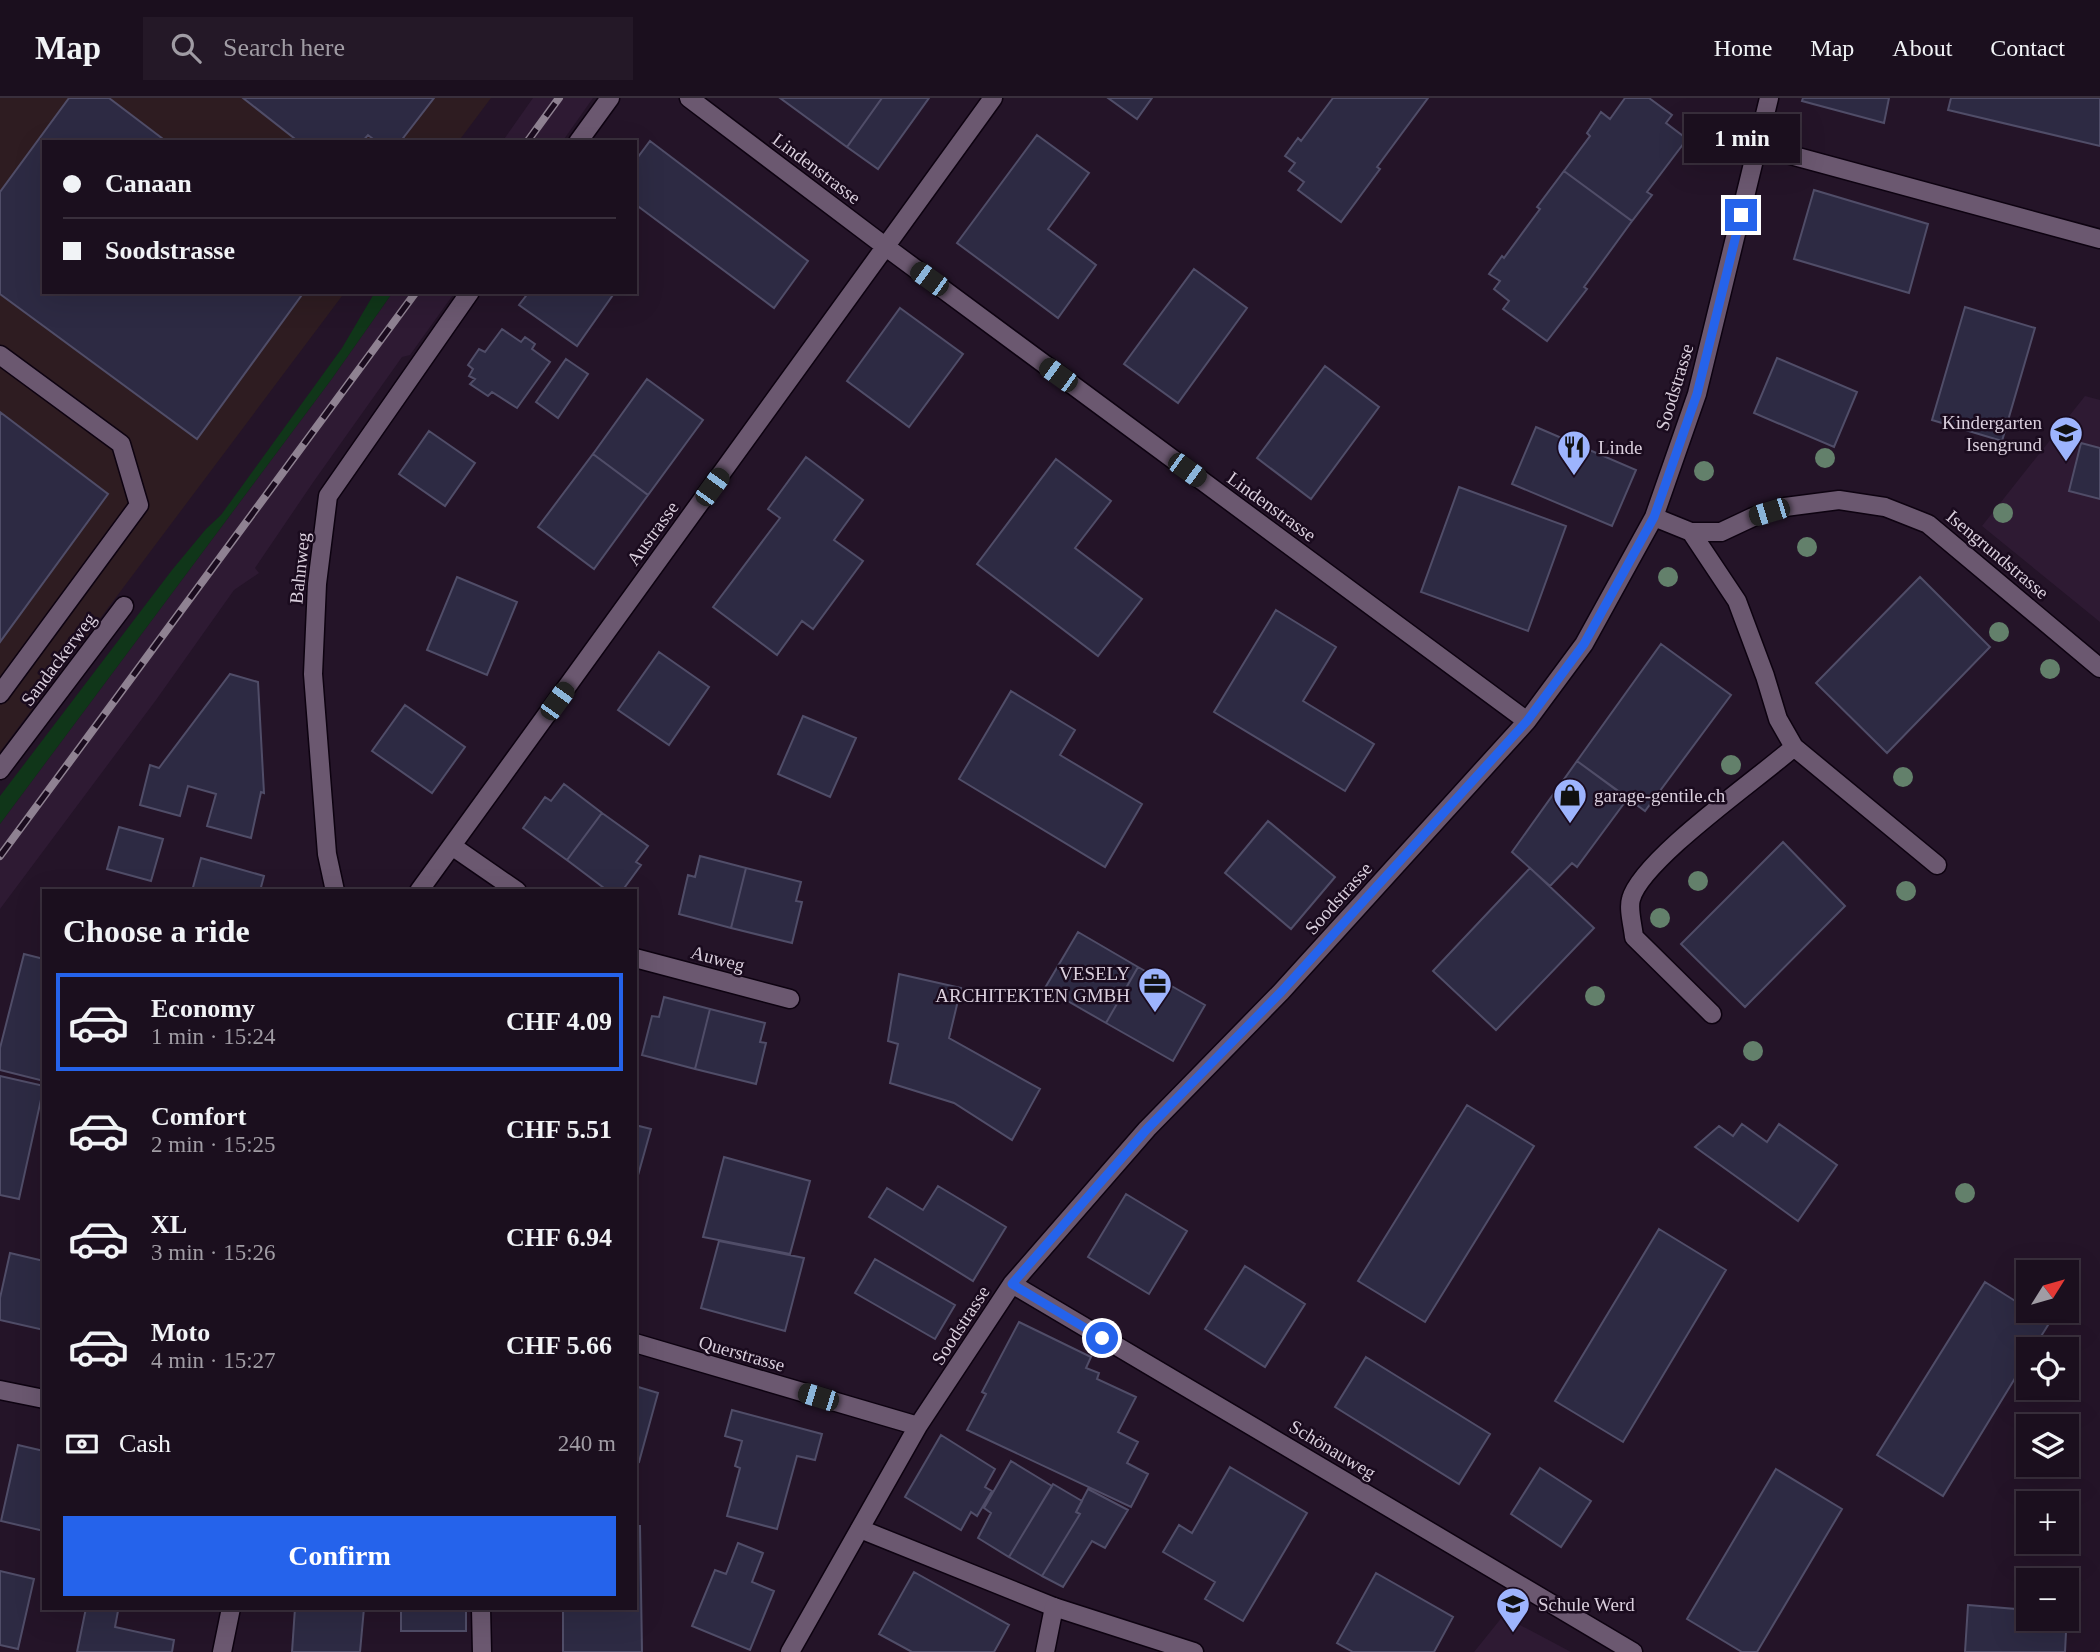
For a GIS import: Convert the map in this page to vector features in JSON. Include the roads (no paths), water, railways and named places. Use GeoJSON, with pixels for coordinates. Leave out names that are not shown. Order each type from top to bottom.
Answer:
{"type":"FeatureCollection","features":[{"type":"Feature","properties":{"kind":"street"},"geometry":{"type":"LineString","coordinates":[[579,140],[610,98]]}},
{"type":"Feature","properties":{"kind":"street","name":"Lindenstrasse"},"geometry":{"type":"LineString","coordinates":[[689,98],[1527,721]]}},
{"type":"Feature","properties":{"kind":"street","name":"Austrasse"},"geometry":{"type":"LineString","coordinates":[[420,889],[993,98]]}},
{"type":"Feature","properties":{"kind":"street","name":"Soodstrasse"},"geometry":{"type":"LineString","coordinates":[[790,1652],[918,1426],[1012,1284],[1147,1129],[1281,992],[1527,721],[1584,644],[1654,517],[1697,394],[1769,98]]}},
{"type":"Feature","properties":{"kind":"street"},"geometry":{"type":"LineString","coordinates":[[1758,146],[2100,239]]}},
{"type":"Feature","properties":{"kind":"street","name":"Bahnweg"},"geometry":{"type":"LineString","coordinates":[[335,889],[327,854],[313,674],[317,584],[328,496],[470,294]]}},
{"type":"Feature","properties":{"kind":"street"},"geometry":{"type":"LineString","coordinates":[[0,355],[121,444],[139,505],[0,694]]}},
{"type":"Feature","properties":{"kind":"street","name":"Isengrundstrasse"},"geometry":{"type":"LineString","coordinates":[[1654,517],[1691,532],[1721,532],[1753,517],[1785,507],[1839,500],[1885,507],[1928,524],[2100,668]]}},
{"type":"Feature","properties":{"kind":"street"},"geometry":{"type":"LineString","coordinates":[[1691,532],[1737,601],[1779,719],[1794,747],[1937,865]]}},
{"type":"Feature","properties":{"kind":"street","name":"Sandackerweg"},"geometry":{"type":"LineString","coordinates":[[0,770],[124,606]]}},
{"type":"Feature","properties":{"kind":"street"},"geometry":{"type":"LineString","coordinates":[[1712,1014],[1634,937],[1631,900],[1646,872],[1710,815],[1794,747]]}},
{"type":"Feature","properties":{"kind":"street"},"geometry":{"type":"LineString","coordinates":[[452,846],[514,889]]}},
{"type":"Feature","properties":{"kind":"street","name":"Auweg"},"geometry":{"type":"LineString","coordinates":[[637,959],[790,999]]}},
{"type":"Feature","properties":{"kind":"street","name":"Schönauweg"},"geometry":{"type":"LineString","coordinates":[[1012,1284],[1633,1652]]}},
{"type":"Feature","properties":{"kind":"street","name":"Querstrasse"},"geometry":{"type":"LineString","coordinates":[[637,1344],[918,1426]]}},
{"type":"Feature","properties":{"kind":"street"},"geometry":{"type":"LineString","coordinates":[[0,1390],[42,1399]]}},
{"type":"Feature","properties":{"kind":"street"},"geometry":{"type":"LineString","coordinates":[[860,1529],[1054,1607],[1194,1652]]}},
{"type":"Feature","properties":{"kind":"street"},"geometry":{"type":"LineString","coordinates":[[1045,1652],[1054,1607]]}},
{"type":"Feature","properties":{"kind":"street"},"geometry":{"type":"LineString","coordinates":[[222,1652],[231,1610]]}},
{"type":"Feature","properties":{"kind":"street"},"geometry":{"type":"LineString","coordinates":[[481,1610],[482,1652]]}},
{"type":"Feature","properties":{"kind":"railway"},"geometry":{"type":"LineString","coordinates":[[528,140],[559,98]]}},
{"type":"Feature","properties":{"kind":"railway"},"geometry":{"type":"LineString","coordinates":[[0,856],[415,294]]}},
{"type":"Feature","properties":{"kind":"place","name":"Kindergarten Isengrund"},"geometry":{"type":"Point","coordinates":[2066,463]}},
{"type":"Feature","properties":{"kind":"place","name":"Linde"},"geometry":{"type":"Point","coordinates":[1574,477]}},
{"type":"Feature","properties":{"kind":"place","name":"garage-gentile.ch"},"geometry":{"type":"Point","coordinates":[1570,825]}},
{"type":"Feature","properties":{"kind":"place","name":"VESELY ARCHITEKTEN GMBH"},"geometry":{"type":"Point","coordinates":[1155,1014]}},
{"type":"Feature","properties":{"kind":"place","name":"Schule Werd"},"geometry":{"type":"Point","coordinates":[1513,1634]}}]}
